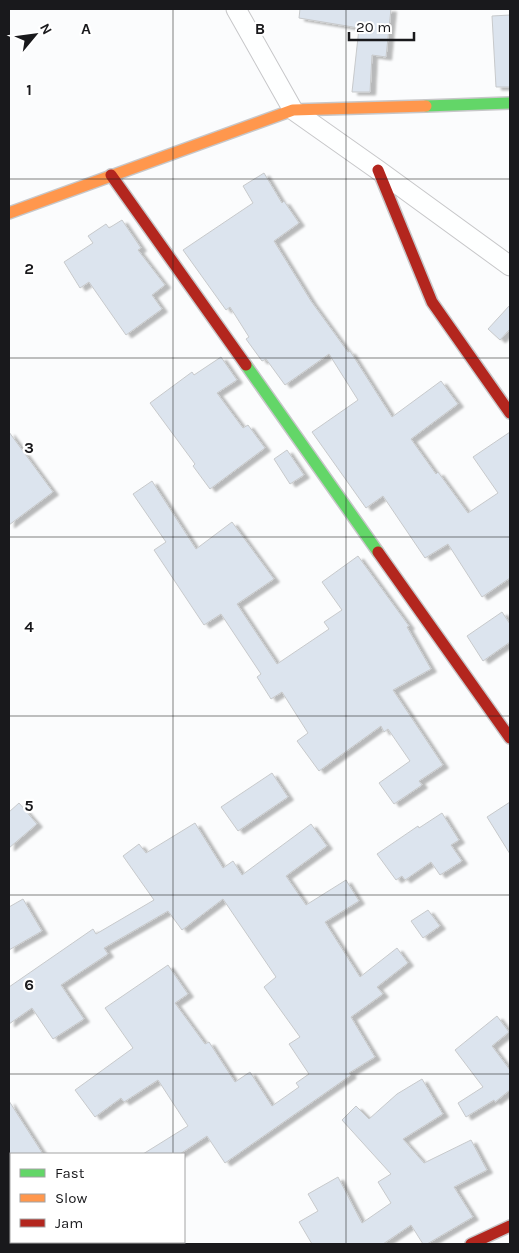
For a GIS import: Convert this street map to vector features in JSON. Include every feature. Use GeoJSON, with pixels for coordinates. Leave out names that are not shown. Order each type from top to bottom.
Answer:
{"type":"FeatureCollection","features":[{"type":"Feature","properties":{"kind":"street"},"geometry":{"type":"LineString","coordinates":[[236,9],[293,110],[510,266]]}},
{"type":"Feature","properties":{"kind":"street"},"geometry":{"type":"LineString","coordinates":[[9,213],[293,110],[510,103]]}},
{"type":"Feature","properties":{"kind":"street"},"geometry":{"type":"LineString","coordinates":[[378,170],[432,302],[510,413]]}},
{"type":"Feature","properties":{"kind":"street"},"geometry":{"type":"LineString","coordinates":[[111,175],[510,738]]}},
{"type":"Feature","properties":{"kind":"street"},"geometry":{"type":"LineString","coordinates":[[471,1244],[510,1226]]}},
{"type":"Feature","properties":{"kind":"building"},"geometry":{"type":"Polygon","coordinates":[[[300,9],[391,9],[386,57],[372,55],[370,92],[352,92],[359,28],[299,18],[300,9]]]}},
{"type":"Feature","properties":{"kind":"building"},"geometry":{"type":"Polygon","coordinates":[[[510,15],[510,87],[496,87],[492,16],[510,15]]]}},
{"type":"Feature","properties":{"kind":"building"},"geometry":{"type":"Polygon","coordinates":[[[264,173],[282,203],[284,201],[299,223],[274,241],[311,301],[348,352],[350,351],[392,417],[441,381],[458,404],[411,439],[436,474],[438,472],[468,513],[498,493],[473,457],[510,432],[510,578],[482,597],[448,544],[425,558],[383,496],[366,508],[312,432],[358,400],[329,354],[285,385],[266,359],[262,361],[246,339],[249,337],[230,307],[226,310],[183,250],[253,203],[243,186],[264,173]]]}},
{"type":"Feature","properties":{"kind":"building"},"geometry":{"type":"Polygon","coordinates":[[[122,220],[141,248],[138,250],[165,285],[152,295],[162,309],[126,335],[89,282],[80,288],[64,262],[93,243],[88,236],[106,224],[109,228],[122,220]]]}},
{"type":"Feature","properties":{"kind":"building"},"geometry":{"type":"Polygon","coordinates":[[[510,305],[510,329],[500,340],[488,329],[510,305]]]}},
{"type":"Feature","properties":{"kind":"building"},"geometry":{"type":"Polygon","coordinates":[[[221,357],[237,380],[217,393],[243,428],[248,425],[265,448],[210,489],[193,466],[195,464],[150,403],[192,372],[194,375],[221,357]]]}},
{"type":"Feature","properties":{"kind":"building"},"geometry":{"type":"Polygon","coordinates":[[[9,432],[53,492],[9,525],[9,432]]]}},
{"type":"Feature","properties":{"kind":"building"},"geometry":{"type":"Polygon","coordinates":[[[287,450],[304,475],[290,484],[274,459],[287,450]]]}},
{"type":"Feature","properties":{"kind":"building"},"geometry":{"type":"Polygon","coordinates":[[[152,481],[196,549],[232,522],[274,579],[237,604],[277,664],[329,629],[324,622],[342,610],[322,582],[358,556],[409,626],[407,627],[431,669],[393,690],[443,765],[419,781],[422,785],[394,804],[379,783],[410,761],[388,729],[384,732],[381,726],[319,771],[297,741],[308,733],[282,692],[271,699],[257,677],[261,674],[221,614],[204,625],[154,550],[166,542],[133,494],[152,481]]]}},
{"type":"Feature","properties":{"kind":"building"},"geometry":{"type":"Polygon","coordinates":[[[502,612],[510,624],[510,642],[483,661],[467,636],[502,612]]]}},
{"type":"Feature","properties":{"kind":"building"},"geometry":{"type":"Polygon","coordinates":[[[272,773],[288,797],[238,831],[221,807],[272,773]]]}},
{"type":"Feature","properties":{"kind":"building"},"geometry":{"type":"Polygon","coordinates":[[[510,802],[510,854],[487,817],[510,802]]]}},
{"type":"Feature","properties":{"kind":"building"},"geometry":{"type":"Polygon","coordinates":[[[19,803],[37,824],[9,848],[9,812],[19,803]]]}},
{"type":"Feature","properties":{"kind":"building"},"geometry":{"type":"Polygon","coordinates":[[[442,813],[459,840],[451,845],[462,861],[440,875],[431,862],[405,880],[402,876],[396,880],[377,854],[418,826],[419,828],[442,813]]]}},
{"type":"Feature","properties":{"kind":"building"},"geometry":{"type":"Polygon","coordinates":[[[195,823],[223,868],[233,861],[242,875],[311,824],[327,846],[286,876],[306,905],[346,880],[359,901],[325,922],[360,977],[397,948],[408,963],[377,987],[383,994],[351,1017],[375,1057],[349,1073],[351,1075],[225,1163],[207,1136],[182,1153],[145,1153],[188,1126],[158,1080],[124,1102],[121,1098],[95,1117],[75,1090],[133,1048],[105,1008],[168,965],[188,994],[175,1003],[205,1044],[209,1042],[235,1082],[250,1072],[272,1106],[299,1087],[296,1083],[309,1074],[289,1044],[300,1037],[264,987],[276,977],[223,899],[182,930],[168,911],[104,948],[108,954],[61,985],[84,1019],[53,1039],[32,1008],[9,1024],[9,987],[93,929],[96,934],[154,900],[123,856],[139,844],[146,853],[195,823]]]}},
{"type":"Feature","properties":{"kind":"building"},"geometry":{"type":"Polygon","coordinates":[[[23,899],[42,931],[9,950],[9,907],[23,899]]]}},
{"type":"Feature","properties":{"kind":"building"},"geometry":{"type":"Polygon","coordinates":[[[428,910],[440,926],[423,938],[411,921],[428,910]]]}},
{"type":"Feature","properties":{"kind":"building"},"geometry":{"type":"Polygon","coordinates":[[[497,1016],[509,1032],[492,1046],[510,1070],[510,1090],[495,1102],[494,1100],[466,1117],[458,1103],[483,1087],[455,1050],[497,1016]]]}},
{"type":"Feature","properties":{"kind":"building"},"geometry":{"type":"Polygon","coordinates":[[[422,1079],[443,1114],[403,1139],[424,1163],[471,1140],[487,1170],[454,1187],[473,1217],[427,1244],[423,1244],[411,1225],[383,1244],[312,1244],[299,1222],[318,1211],[308,1194],[338,1177],[362,1223],[391,1203],[378,1182],[391,1174],[342,1120],[356,1106],[369,1119],[397,1094],[422,1079]]]}},
{"type":"Feature","properties":{"kind":"building"},"geometry":{"type":"Polygon","coordinates":[[[9,1101],[42,1153],[9,1154],[9,1101]]]}},
{"type":"Feature","properties":{"kind":"traffic: fast"},"geometry":{"type":"LineString","coordinates":[[426,106],[510,103]]}},
{"type":"Feature","properties":{"kind":"traffic: fast"},"geometry":{"type":"LineString","coordinates":[[246,365],[378,552]]}},
{"type":"Feature","properties":{"kind":"traffic: slow"},"geometry":{"type":"LineString","coordinates":[[9,213],[293,110],[426,106]]}},
{"type":"Feature","properties":{"kind":"traffic: jam"},"geometry":{"type":"LineString","coordinates":[[378,170],[432,302],[510,413]]}},
{"type":"Feature","properties":{"kind":"traffic: jam"},"geometry":{"type":"LineString","coordinates":[[111,175],[246,365]]}},
{"type":"Feature","properties":{"kind":"traffic: jam"},"geometry":{"type":"LineString","coordinates":[[378,552],[510,738]]}},
{"type":"Feature","properties":{"kind":"traffic: jam"},"geometry":{"type":"LineString","coordinates":[[471,1244],[510,1226]]}}]}
